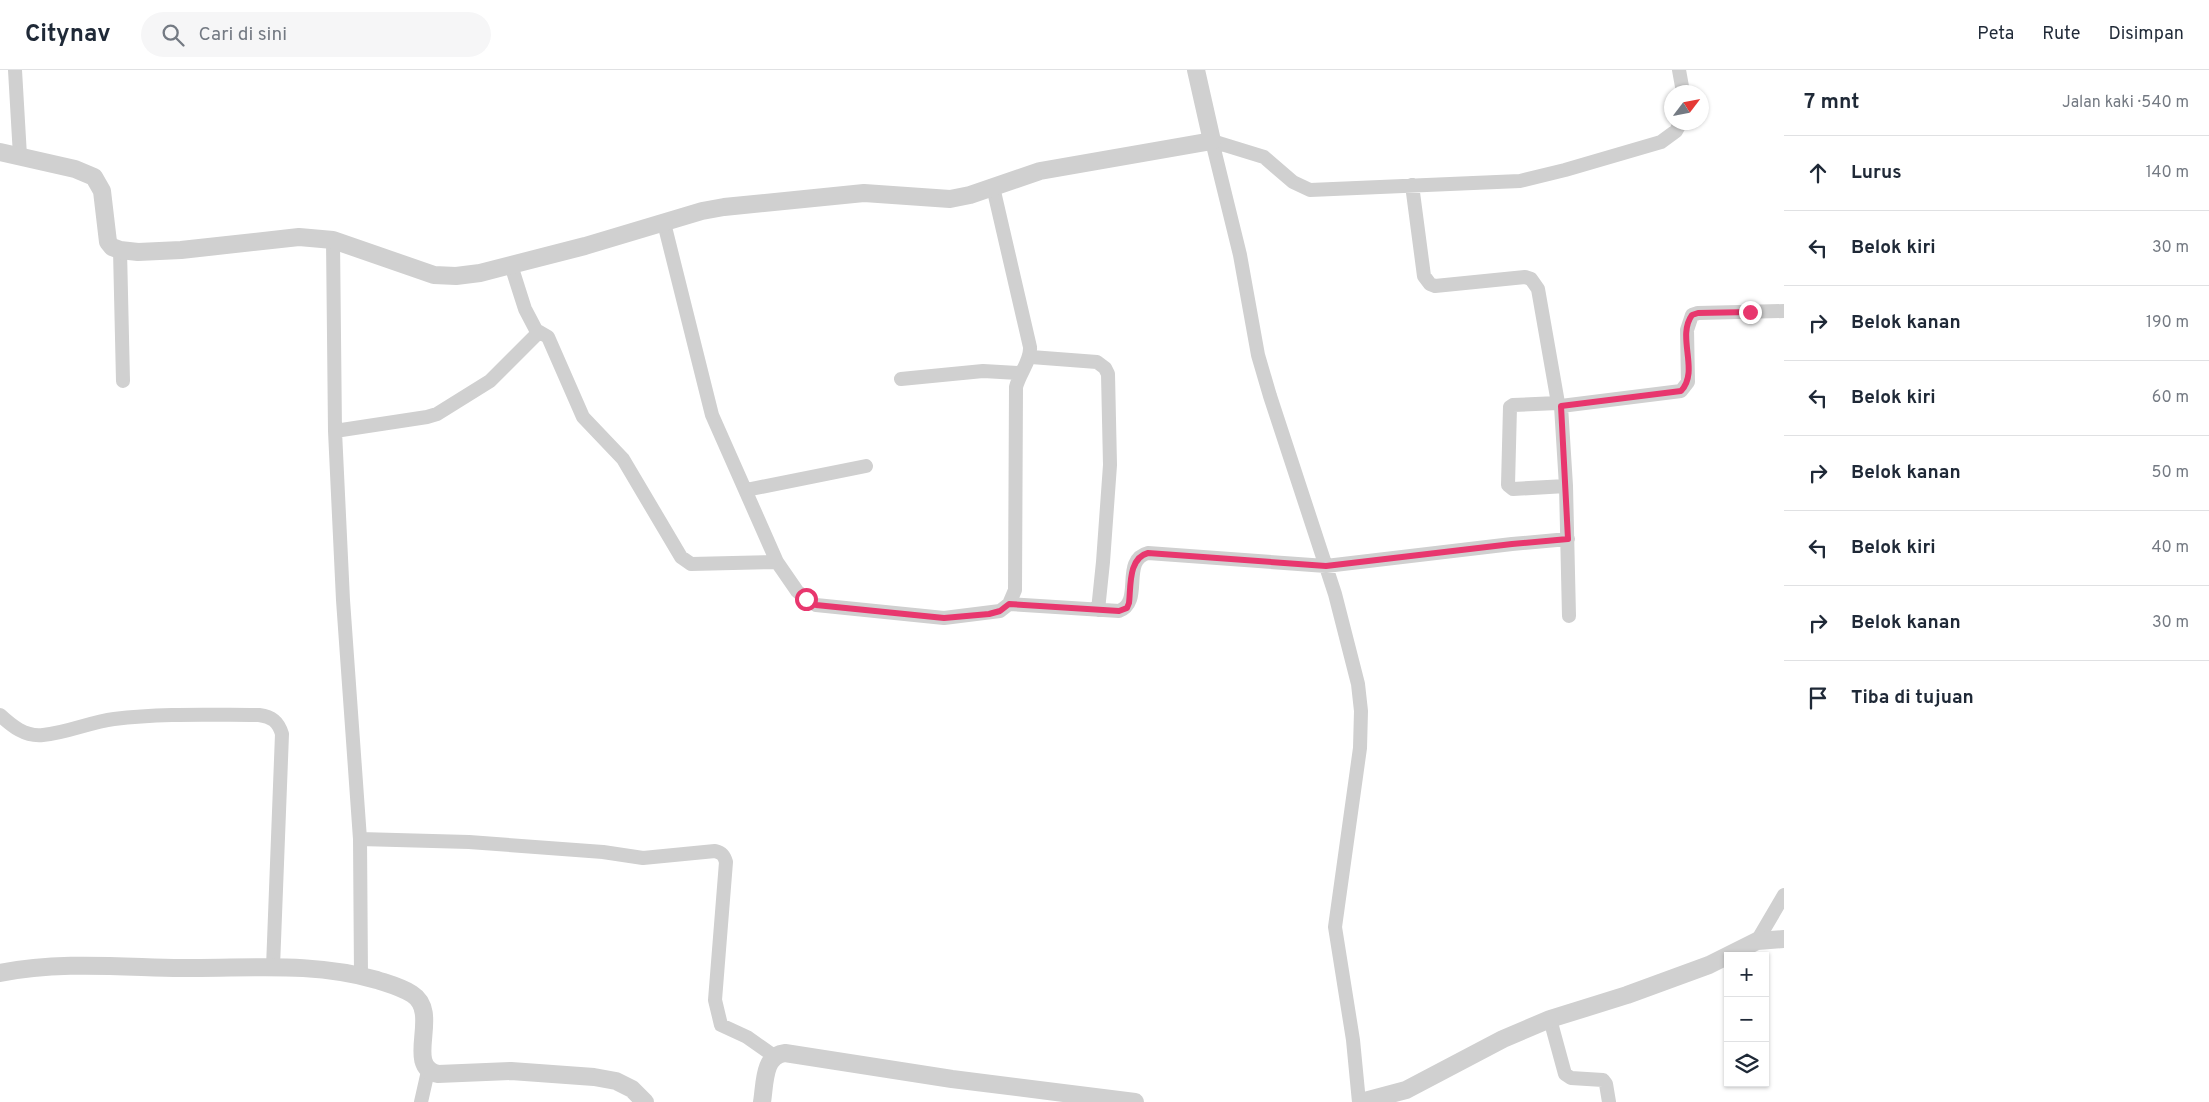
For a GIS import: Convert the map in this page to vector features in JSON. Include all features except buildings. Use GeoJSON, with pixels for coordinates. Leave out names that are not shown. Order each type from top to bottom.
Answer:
{"type":"FeatureCollection","features":[{"type":"Feature","properties":{"kind":"street"},"geometry":{"type":"LineString","coordinates":[[15,70],[20,156]]}},
{"type":"Feature","properties":{"kind":"street"},"geometry":{"type":"LineString","coordinates":[[1196,70],[1240,255],[1258,355],[1326,566],[1353,659],[1361,711],[1357,778],[1335,927],[1353,1040],[1360,1102],[1406,1090],[1503,1039],[1550,1019],[1627,995],[1709,965],[1757,941],[1784,939]]}},
{"type":"Feature","properties":{"kind":"street"},"geometry":{"type":"LineString","coordinates":[[1679,70],[1682,85]]}},
{"type":"Feature","properties":{"kind":"street"},"geometry":{"type":"LineString","coordinates":[[0,152],[76,169],[94,177],[102,191],[106,238],[112,247],[120,250],[138,252],[181,250],[299,237],[333,240],[434,275],[456,276],[480,273],[724,207],[864,193],[950,199],[1040,171],[1212,140],[1264,157],[1294,182],[1310,190],[1520,180],[1565,170],[1660,142],[1677,130]]}},
{"type":"Feature","properties":{"kind":"street"},"geometry":{"type":"LineString","coordinates":[[1412,185],[1424,276],[1430,284],[1435,286],[1525,277],[1535,282],[1538,289],[1559,404],[1566,486],[1569,616]]}},
{"type":"Feature","properties":{"kind":"street"},"geometry":{"type":"LineString","coordinates":[[664,223],[712,415],[777,562],[797,591],[816,605],[944,618],[989,614],[1000,611],[1009,604],[1015,590],[1016,386],[1020,373],[1031,357],[993,187]]}},
{"type":"Feature","properties":{"kind":"street"},"geometry":{"type":"LineString","coordinates":[[333,240],[335,431],[343,600],[360,839],[361,976]]}},
{"type":"Feature","properties":{"kind":"street"},"geometry":{"type":"LineString","coordinates":[[120,250],[122,381]]}},
{"type":"Feature","properties":{"kind":"street"},"geometry":{"type":"LineString","coordinates":[[511,265],[525,309],[534,326],[539,332],[548,337],[583,417],[623,459],[681,557],[691,564],[777,562]]}},
{"type":"Feature","properties":{"kind":"street"},"geometry":{"type":"LineString","coordinates":[[1566,486],[1513,489],[1508,485],[1510,407],[1513,405],[1559,404],[1681,391],[1688,382],[1687,330],[1692,315],[1698,313],[1784,311]]}},
{"type":"Feature","properties":{"kind":"street"},"geometry":{"type":"LineString","coordinates":[[335,431],[437,414],[490,381],[539,332]]}},
{"type":"Feature","properties":{"kind":"street"},"geometry":{"type":"LineString","coordinates":[[1031,357],[1097,362],[1105,368],[1108,374],[1110,465],[1098,610]]}},
{"type":"Feature","properties":{"kind":"street"},"geometry":{"type":"LineString","coordinates":[[902,379],[983,371],[1020,373]]}},
{"type":"Feature","properties":{"kind":"street"},"geometry":{"type":"LineString","coordinates":[[746,490],[866,466]]}},
{"type":"Feature","properties":{"kind":"street"},"geometry":{"type":"LineString","coordinates":[[1009,604],[1119,611],[1127,608],[1129,603],[1134,564],[1137,558],[1148,553],[1326,566],[1568,539]]}},
{"type":"Feature","properties":{"kind":"street"},"geometry":{"type":"LineString","coordinates":[[0,714],[12,726],[26,733],[43,735],[112,720],[142,716],[259,715],[270,716],[279,724],[282,734],[273,967]]}},
{"type":"Feature","properties":{"kind":"street"},"geometry":{"type":"LineString","coordinates":[[360,839],[479,843],[603,852],[643,858],[715,851],[720,853],[724,856],[726,862],[715,1000],[718,1020],[721,1025],[747,1037],[774,1056]]}},
{"type":"Feature","properties":{"kind":"street"},"geometry":{"type":"LineString","coordinates":[[1757,941],[1784,895]]}},
{"type":"Feature","properties":{"kind":"street"},"geometry":{"type":"LineString","coordinates":[[0,973],[42,966],[308,967],[361,976],[399,987],[420,1000],[425,1015],[422,1058],[428,1071],[421,1102]]}},
{"type":"Feature","properties":{"kind":"street"},"geometry":{"type":"LineString","coordinates":[[1550,1019],[1565,1074],[1571,1078],[1603,1080],[1606,1084],[1609,1102]]}},
{"type":"Feature","properties":{"kind":"street"},"geometry":{"type":"LineString","coordinates":[[762,1102],[768,1067],[774,1056],[778,1054],[796,1054],[972,1082],[1136,1102]]}},
{"type":"Feature","properties":{"kind":"street"},"geometry":{"type":"LineString","coordinates":[[428,1071],[438,1074],[511,1071],[594,1077],[616,1081],[632,1089],[645,1102]]}},
{"type":"Feature","properties":{"kind":"route"},"geometry":{"type":"LineString","coordinates":[[806,599],[816,605],[944,618],[989,614],[1000,611],[1009,604],[1119,611],[1127,608],[1129,603],[1134,564],[1142,554],[1148,553],[1326,566],[1568,539],[1561,406],[1681,391],[1688,382],[1687,330],[1689,319],[1692,315],[1698,313],[1750,312]]}}]}
